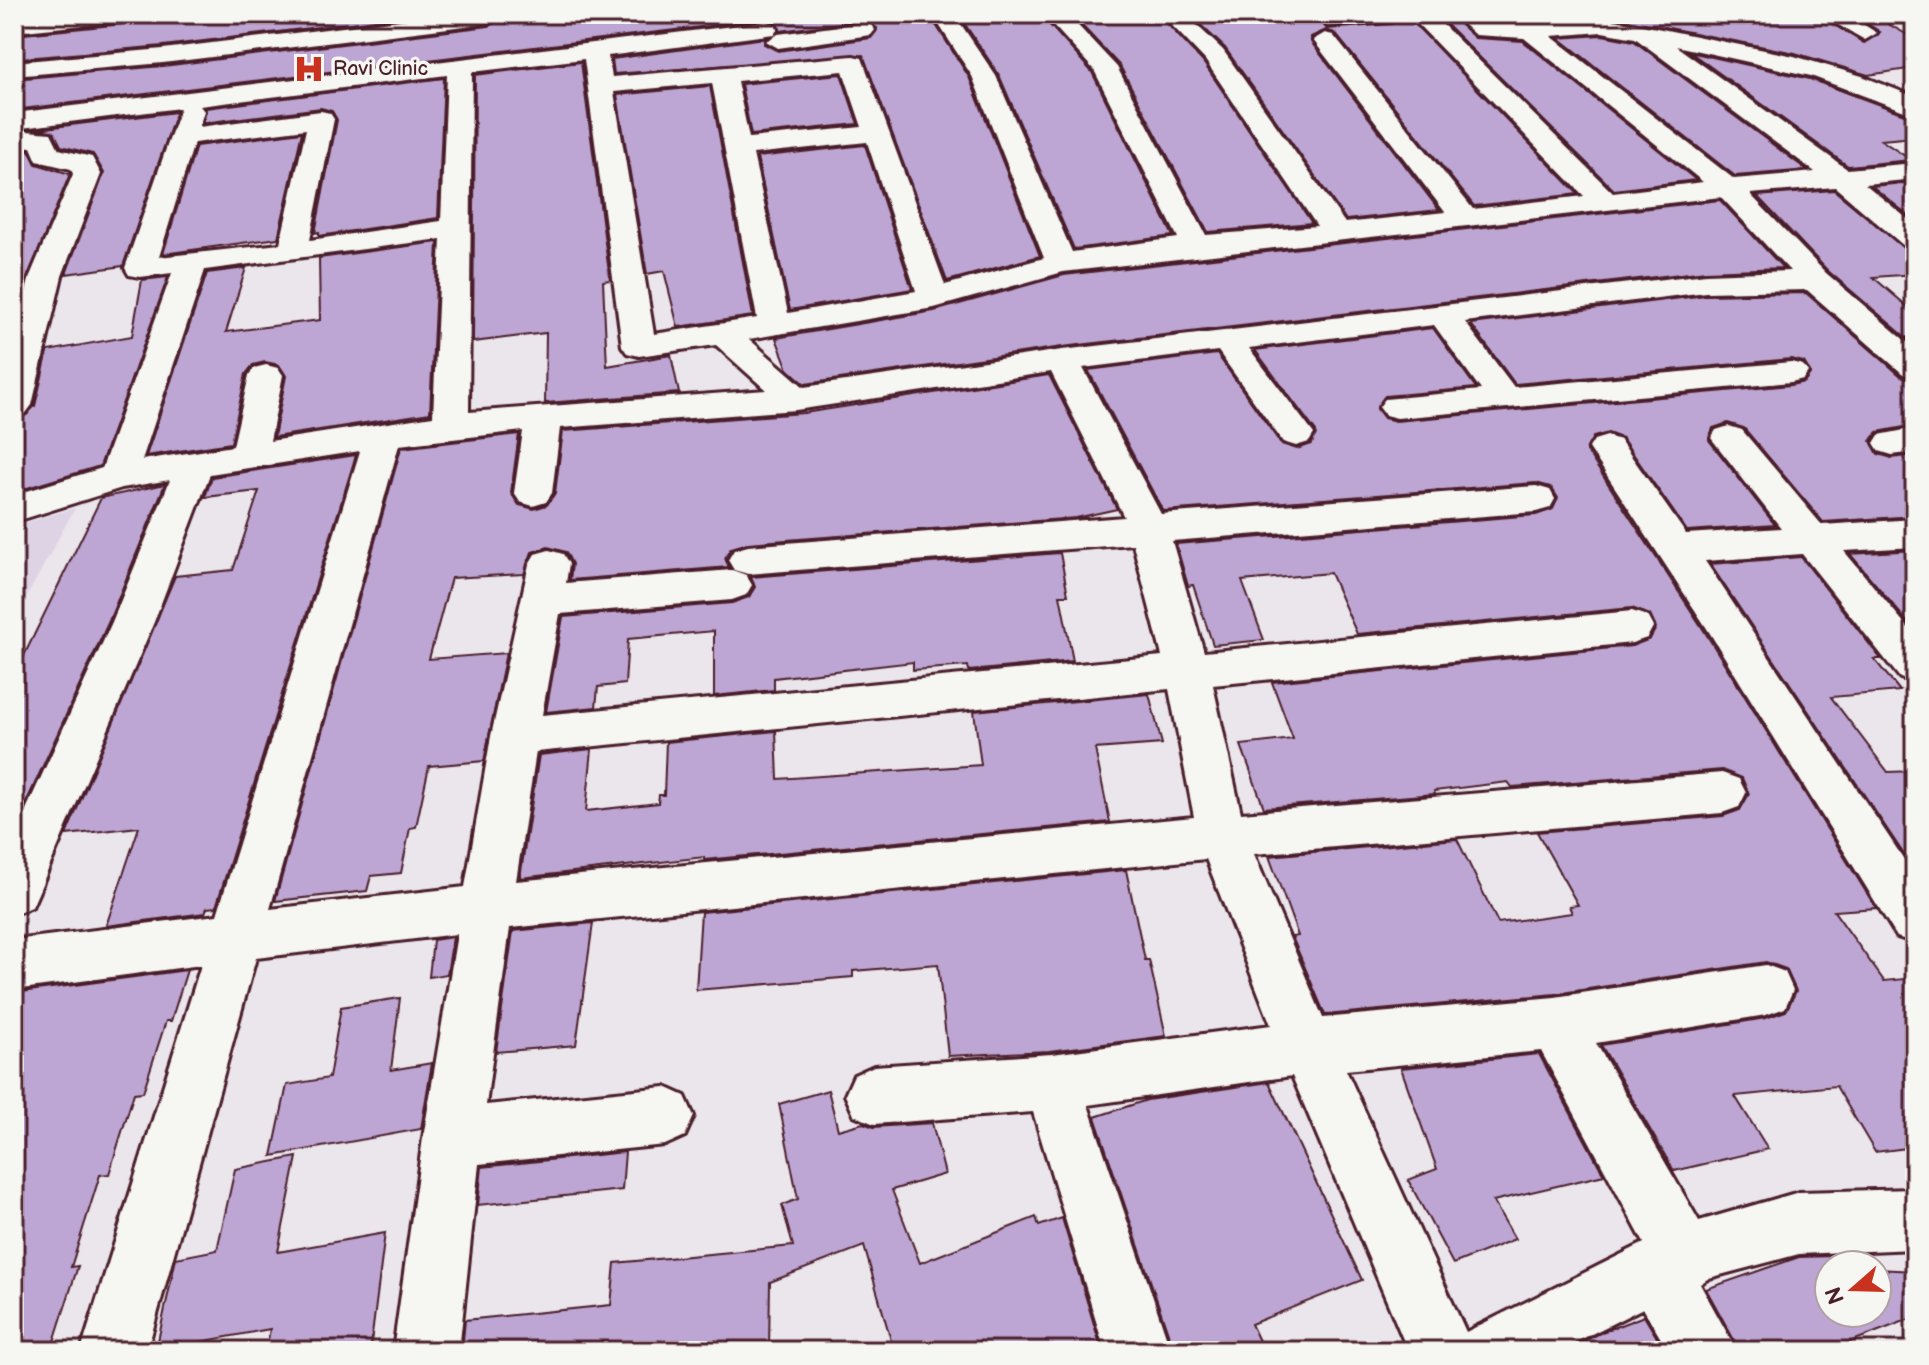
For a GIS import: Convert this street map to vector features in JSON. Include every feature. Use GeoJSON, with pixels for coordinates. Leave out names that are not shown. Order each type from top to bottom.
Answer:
{"type":"FeatureCollection","features":[{"type":"Feature","properties":{"kind":"street"},"geometry":{"type":"LineString","coordinates":[[14,25],[123,14]]}},
{"type":"Feature","properties":{"kind":"street"},"geometry":{"type":"LineString","coordinates":[[943,14],[984,76],[1061,263]]}},
{"type":"Feature","properties":{"kind":"street"},"geometry":{"type":"LineString","coordinates":[[1054,14],[1105,67],[1196,245]]}},
{"type":"Feature","properties":{"kind":"street"},"geometry":{"type":"LineString","coordinates":[[1172,14],[1214,55],[1337,233]]}},
{"type":"Feature","properties":{"kind":"street"},"geometry":{"type":"LineString","coordinates":[[1391,14],[1330,31],[1464,217]]}},
{"type":"Feature","properties":{"kind":"street"},"geometry":{"type":"LineString","coordinates":[[1419,14],[1605,201]]}},
{"type":"Feature","properties":{"kind":"street"},"geometry":{"type":"LineString","coordinates":[[1463,14],[1483,30],[1530,31],[1602,25],[1713,44],[1881,90],[1915,107]]}},
{"type":"Feature","properties":{"kind":"street"},"geometry":{"type":"LineString","coordinates":[[1830,14],[1865,33]]}},
{"type":"Feature","properties":{"kind":"street"},"geometry":{"type":"LineString","coordinates":[[14,69],[163,56],[489,15],[500,61]]}},
{"type":"Feature","properties":{"kind":"street"},"geometry":{"type":"LineString","coordinates":[[766,28],[783,68]]}},
{"type":"Feature","properties":{"kind":"street"},"geometry":{"type":"LineString","coordinates":[[15,126],[595,50],[639,34],[766,28],[863,28]]}},
{"type":"Feature","properties":{"kind":"street"},"geometry":{"type":"LineString","coordinates":[[1530,31],[1728,188],[1815,280],[1915,367]]}},
{"type":"Feature","properties":{"kind":"street"},"geometry":{"type":"LineString","coordinates":[[1642,32],[1840,177],[1915,240]]}},
{"type":"Feature","properties":{"kind":"street"},"geometry":{"type":"LineString","coordinates":[[595,50],[639,346],[934,298],[1061,263],[1196,245],[1337,233],[1605,201],[1915,171]]}},
{"type":"Feature","properties":{"kind":"street"},"geometry":{"type":"LineString","coordinates":[[598,86],[853,63],[934,298]]}},
{"type":"Feature","properties":{"kind":"street"},"geometry":{"type":"LineString","coordinates":[[451,425],[460,66]]}},
{"type":"Feature","properties":{"kind":"street"},"geometry":{"type":"LineString","coordinates":[[723,76],[774,323]]}},
{"type":"Feature","properties":{"kind":"street"},"geometry":{"type":"LineString","coordinates":[[194,101],[140,268],[293,252],[454,228]]}},
{"type":"Feature","properties":{"kind":"street"},"geometry":{"type":"LineString","coordinates":[[182,137],[321,119],[293,252]]}},
{"type":"Feature","properties":{"kind":"street"},"geometry":{"type":"LineString","coordinates":[[14,405],[46,276],[87,174],[82,163],[47,155],[42,139],[15,126]]}},
{"type":"Feature","properties":{"kind":"street"},"geometry":{"type":"LineString","coordinates":[[738,147],[878,133]]}},
{"type":"Feature","properties":{"kind":"street"},"geometry":{"type":"LineString","coordinates":[[118,476],[192,262]]}},
{"type":"Feature","properties":{"kind":"street"},"geometry":{"type":"LineString","coordinates":[[14,509],[118,476],[451,425],[796,399],[1062,360],[1706,283],[1815,280]]}},
{"type":"Feature","properties":{"kind":"street"},"geometry":{"type":"LineString","coordinates":[[1444,316],[1505,399]]}},
{"type":"Feature","properties":{"kind":"street"},"geometry":{"type":"LineString","coordinates":[[723,334],[796,399]]}},
{"type":"Feature","properties":{"kind":"street"},"geometry":{"type":"LineString","coordinates":[[1228,342],[1296,434]]}},
{"type":"Feature","properties":{"kind":"street"},"geometry":{"type":"LineString","coordinates":[[1062,360],[1149,528],[1188,672],[1222,836],[1307,1047],[1441,1351]]}},
{"type":"Feature","properties":{"kind":"street"},"geometry":{"type":"LineString","coordinates":[[1397,407],[1791,372]]}},
{"type":"Feature","properties":{"kind":"street"},"geometry":{"type":"LineString","coordinates":[[249,455],[266,375]]}},
{"type":"Feature","properties":{"kind":"street"},"geometry":{"type":"LineString","coordinates":[[533,493],[543,420]]}},
{"type":"Feature","properties":{"kind":"street"},"geometry":{"type":"LineString","coordinates":[[114,1351],[383,436]]}},
{"type":"Feature","properties":{"kind":"street"},"geometry":{"type":"LineString","coordinates":[[1729,438],[1915,666]]}},
{"type":"Feature","properties":{"kind":"street"},"geometry":{"type":"LineString","coordinates":[[1607,448],[1676,549],[1915,920]]}},
{"type":"Feature","properties":{"kind":"street"},"geometry":{"type":"LineString","coordinates":[[14,891],[133,622],[195,465]]}},
{"type":"Feature","properties":{"kind":"street"},"geometry":{"type":"LineString","coordinates":[[426,1351],[452,1138],[514,736],[546,582],[740,573],[1149,528],[1536,499]]}},
{"type":"Feature","properties":{"kind":"street"},"geometry":{"type":"LineString","coordinates":[[1676,549],[1915,533]]}},
{"type":"Feature","properties":{"kind":"street"},"geometry":{"type":"LineString","coordinates":[[514,736],[1632,627]]}},
{"type":"Feature","properties":{"kind":"street"},"geometry":{"type":"LineString","coordinates":[[14,965],[489,906],[1222,836],[1722,793]]}},
{"type":"Feature","properties":{"kind":"street"},"geometry":{"type":"LineString","coordinates":[[874,1095],[1052,1082],[1307,1047],[1555,1023],[1766,990]]}},
{"type":"Feature","properties":{"kind":"street"},"geometry":{"type":"LineString","coordinates":[[1555,1023],[1671,1264],[1704,1351]]}},
{"type":"Feature","properties":{"kind":"street"},"geometry":{"type":"LineString","coordinates":[[1052,1082],[1138,1351]]}},
{"type":"Feature","properties":{"kind":"street"},"geometry":{"type":"LineString","coordinates":[[452,1138],[665,1116]]}},
{"type":"Feature","properties":{"kind":"street"},"geometry":{"type":"LineString","coordinates":[[1499,1349],[1671,1264],[1748,1234],[1801,1223],[1915,1219]]}},
{"type":"Feature","properties":{"kind":"shaded area"},"geometry":{"type":"Polygon","coordinates":[[[75,508],[14,620],[14,526],[75,508]]]}},
{"type":"Feature","properties":{"kind":"building"},"geometry":{"type":"Polygon","coordinates":[[[174,14],[424,14],[163,46],[14,59],[14,35],[123,24],[132,19],[174,14]]]}},
{"type":"Feature","properties":{"kind":"building"},"geometry":{"type":"Polygon","coordinates":[[[502,14],[929,14],[969,77],[1040,256],[947,281],[863,55],[614,74],[612,59],[765,38],[764,44],[778,51],[871,38],[877,28],[864,20],[780,31],[776,22],[766,19],[14,110],[14,79],[163,66],[489,26],[502,19],[502,14]]]}},
{"type":"Feature","properties":{"kind":"building"},"geometry":{"type":"Polygon","coordinates":[[[958,14],[1040,14],[1092,72],[1173,236],[1074,249],[999,75],[958,14]]]}},
{"type":"Feature","properties":{"kind":"building"},"geometry":{"type":"Polygon","coordinates":[[[1071,14],[1158,14],[1203,62],[1312,223],[1208,232],[1120,66],[1071,14]]]}},
{"type":"Feature","properties":{"kind":"building"},"geometry":{"type":"Polygon","coordinates":[[[1189,14],[1325,14],[1320,21],[1327,29],[1391,24],[1405,14],[1578,194],[1474,206],[1335,33],[1326,30],[1311,37],[1311,42],[1439,210],[1346,220],[1225,48],[1189,14]]]}},
{"type":"Feature","properties":{"kind":"building"},"geometry":{"type":"Polygon","coordinates":[[[1436,14],[1449,14],[1475,38],[1523,41],[1696,180],[1614,190],[1436,14]]]}},
{"type":"Feature","properties":{"kind":"building"},"geometry":{"type":"Polygon","coordinates":[[[1482,14],[1816,14],[1864,43],[1880,32],[1853,14],[1870,14],[1915,39],[1915,68],[1868,75],[1795,53],[1603,15],[1490,20],[1482,14]]]}},
{"type":"Feature","properties":{"kind":"building"},"geometry":{"type":"Polygon","coordinates":[[[1602,35],[1634,41],[1807,170],[1735,176],[1559,38],[1602,35]]]}},
{"type":"Feature","properties":{"kind":"building"},"geometry":{"type":"Polygon","coordinates":[[[1690,52],[1810,79],[1915,118],[1915,137],[1881,140],[1911,160],[1848,166],[1690,52]]]}},
{"type":"Feature","properties":{"kind":"building"},"geometry":{"type":"Polygon","coordinates":[[[581,62],[610,280],[603,281],[607,366],[671,355],[679,393],[545,403],[546,333],[473,342],[475,75],[581,62]]]}},
{"type":"Feature","properties":{"kind":"building"},"geometry":{"type":"Polygon","coordinates":[[[841,74],[858,124],[751,135],[741,84],[841,74]]]}},
{"type":"Feature","properties":{"kind":"building"},"geometry":{"type":"Polygon","coordinates":[[[444,78],[438,218],[319,236],[319,232],[315,233],[337,120],[332,111],[321,108],[203,123],[206,108],[444,78]]]}},
{"type":"Feature","properties":{"kind":"building"},"geometry":{"type":"Polygon","coordinates":[[[710,86],[753,316],[678,327],[664,271],[647,274],[617,95],[710,86]]]}},
{"type":"Feature","properties":{"kind":"building"},"geometry":{"type":"Polygon","coordinates":[[[176,112],[123,266],[66,274],[104,173],[93,154],[61,146],[54,132],[38,129],[176,112]]]}},
{"type":"Feature","properties":{"kind":"building"},"geometry":{"type":"Polygon","coordinates":[[[302,132],[278,238],[163,254],[196,146],[302,132]]]}},
{"type":"Feature","properties":{"kind":"building"},"geometry":{"type":"Polygon","coordinates":[[[865,145],[912,289],[790,310],[757,157],[865,145]]]}},
{"type":"Feature","properties":{"kind":"building"},"geometry":{"type":"Polygon","coordinates":[[[14,149],[29,150],[36,164],[70,174],[26,281],[14,283],[14,149]]]}},
{"type":"Feature","properties":{"kind":"building"},"geometry":{"type":"Polygon","coordinates":[[[1915,182],[1915,215],[1909,216],[1872,186],[1915,182]]]}},
{"type":"Feature","properties":{"kind":"building"},"geometry":{"type":"Polygon","coordinates":[[[1834,190],[1915,257],[1915,274],[1873,277],[1915,313],[1915,345],[1828,271],[1757,196],[1834,190]]]}},
{"type":"Feature","properties":{"kind":"building"},"geometry":{"type":"Polygon","coordinates":[[[1720,200],[1783,268],[1706,271],[1062,347],[805,384],[788,369],[776,338],[934,311],[1064,275],[1720,200]]]}},
{"type":"Feature","properties":{"kind":"building"},"geometry":{"type":"Polygon","coordinates":[[[438,242],[430,413],[274,437],[286,376],[279,365],[265,362],[253,365],[246,374],[231,443],[146,456],[207,273],[246,268],[226,332],[320,320],[319,258],[438,242]]]}},
{"type":"Feature","properties":{"kind":"building"},"geometry":{"type":"Polygon","coordinates":[[[168,277],[100,466],[14,492],[14,454],[23,417],[35,406],[48,351],[132,336],[142,280],[168,277]]]}},
{"type":"Feature","properties":{"kind":"building"},"geometry":{"type":"Polygon","coordinates":[[[1806,293],[1901,376],[1915,380],[1915,425],[1878,432],[1871,441],[1878,454],[1892,458],[1915,455],[1915,516],[1823,522],[1744,428],[1728,423],[1713,428],[1709,440],[1775,525],[1687,531],[1622,438],[1608,433],[1593,437],[1586,450],[1703,629],[1876,908],[1834,911],[1884,981],[1915,978],[1915,1147],[1875,1152],[1836,1086],[1735,1096],[1768,1149],[1674,1171],[1601,1045],[1766,1018],[1786,1011],[1796,991],[1786,969],[1766,962],[1555,994],[1325,1015],[1292,937],[1298,936],[1269,856],[1457,839],[1498,923],[1572,913],[1569,906],[1578,905],[1537,832],[1723,816],[1740,810],[1749,794],[1742,778],[1722,770],[1512,787],[1508,782],[1434,791],[1435,794],[1264,808],[1241,745],[1293,739],[1272,682],[1632,646],[1650,639],[1656,628],[1650,615],[1632,608],[1357,634],[1330,573],[1242,581],[1264,640],[1213,645],[1193,585],[1188,586],[1176,544],[1536,515],[1553,509],[1558,498],[1551,487],[1536,483],[1163,511],[1088,370],[1217,354],[1281,444],[1297,449],[1312,444],[1316,432],[1255,350],[1433,328],[1476,388],[1385,396],[1377,409],[1384,418],[1396,421],[1791,385],[1804,382],[1810,374],[1804,362],[1791,359],[1515,384],[1471,324],[1706,295],[1806,293]]]}},
{"type":"Feature","properties":{"kind":"building"},"geometry":{"type":"Polygon","coordinates":[[[1049,375],[1117,509],[1076,518],[748,543],[731,548],[725,558],[729,567],[570,580],[572,564],[566,552],[548,547],[532,552],[524,574],[451,578],[429,659],[506,653],[484,761],[429,766],[416,827],[410,828],[401,873],[371,876],[367,891],[275,901],[401,448],[519,434],[511,493],[519,505],[534,509],[547,505],[555,493],[563,431],[804,413],[1049,375]]]}},
{"type":"Feature","properties":{"kind":"building"},"geometry":{"type":"Polygon","coordinates":[[[356,455],[216,907],[207,908],[205,913],[106,926],[139,827],[66,835],[175,576],[233,570],[259,491],[205,497],[212,477],[356,455]]]}},
{"type":"Feature","properties":{"kind":"building"},"geometry":{"type":"Polygon","coordinates":[[[165,484],[109,621],[26,803],[14,805],[14,676],[101,498],[165,484]]]}},
{"type":"Feature","properties":{"kind":"building"},"geometry":{"type":"Polygon","coordinates":[[[1915,550],[1915,631],[1850,554],[1915,550]]]}},
{"type":"Feature","properties":{"kind":"building"},"geometry":{"type":"Polygon","coordinates":[[[1060,553],[1068,595],[1060,595],[1073,661],[969,671],[968,666],[913,670],[913,662],[774,678],[774,690],[714,696],[714,631],[628,639],[625,684],[598,687],[596,707],[546,712],[563,617],[732,603],[749,597],[755,587],[751,577],[1060,553]]]}},
{"type":"Feature","properties":{"kind":"building"},"geometry":{"type":"Polygon","coordinates":[[[1801,557],[1881,659],[1874,659],[1900,691],[1831,697],[1888,772],[1915,771],[1915,871],[1710,564],[1801,557]]]}},
{"type":"Feature","properties":{"kind":"building"},"geometry":{"type":"Polygon","coordinates":[[[1149,694],[1162,744],[1095,749],[1110,822],[704,860],[704,857],[520,878],[539,755],[592,749],[586,811],[658,803],[659,795],[664,795],[666,742],[776,731],[778,779],[981,765],[974,711],[1149,694]]]}},
{"type":"Feature","properties":{"kind":"building"},"geometry":{"type":"Polygon","coordinates":[[[1126,870],[1145,960],[1149,960],[1166,1036],[1049,1051],[948,1056],[938,964],[853,971],[853,977],[696,990],[701,912],[1126,870]]]}},
{"type":"Feature","properties":{"kind":"building"},"geometry":{"type":"Polygon","coordinates":[[[593,923],[576,1045],[496,1052],[513,931],[593,923]]]}},
{"type":"Feature","properties":{"kind":"building"},"geometry":{"type":"Polygon","coordinates":[[[453,937],[447,974],[429,977],[433,940],[453,937]]]}},
{"type":"Feature","properties":{"kind":"building"},"geometry":{"type":"Polygon","coordinates":[[[187,970],[171,1021],[166,1021],[143,1092],[134,1093],[109,1174],[100,1175],[71,1267],[78,1266],[51,1351],[14,1351],[14,993],[187,970]]]}},
{"type":"Feature","properties":{"kind":"building"},"geometry":{"type":"Polygon","coordinates":[[[400,998],[391,1070],[432,1063],[421,1129],[272,1156],[287,1085],[329,1078],[341,1007],[400,998]]]}},
{"type":"Feature","properties":{"kind":"building"},"geometry":{"type":"Polygon","coordinates":[[[1539,1054],[1604,1175],[1493,1201],[1515,1239],[1453,1264],[1408,1180],[1437,1169],[1401,1068],[1539,1054]]]}},
{"type":"Feature","properties":{"kind":"building"},"geometry":{"type":"Polygon","coordinates":[[[1269,1082],[1362,1280],[1251,1324],[1260,1343],[1239,1351],[1174,1351],[1095,1117],[1147,1100],[1269,1082]]]}},
{"type":"Feature","properties":{"kind":"building"},"geometry":{"type":"Polygon","coordinates":[[[828,1090],[838,1130],[863,1123],[874,1127],[932,1123],[945,1174],[892,1190],[920,1263],[1036,1217],[1039,1226],[1062,1218],[1102,1351],[894,1351],[864,1246],[770,1282],[769,1351],[462,1351],[465,1320],[611,1305],[615,1263],[793,1246],[782,1205],[798,1199],[779,1104],[828,1090]]]}},
{"type":"Feature","properties":{"kind":"building"},"geometry":{"type":"Polygon","coordinates":[[[625,1152],[622,1190],[478,1205],[482,1167],[625,1152]]]}},
{"type":"Feature","properties":{"kind":"building"},"geometry":{"type":"Polygon","coordinates":[[[297,1157],[278,1252],[385,1233],[370,1351],[266,1351],[270,1329],[156,1350],[176,1258],[217,1250],[235,1169],[297,1157]]]}},
{"type":"Feature","properties":{"kind":"building"},"geometry":{"type":"Polygon","coordinates":[[[1799,1257],[1813,1257],[1813,1329],[1884,1329],[1827,1351],[1740,1351],[1706,1289],[1799,1257]]]}},
{"type":"Feature","properties":{"kind":"building"},"geometry":{"type":"Polygon","coordinates":[[[1893,1270],[1915,1271],[1915,1317],[1893,1326],[1893,1270]]]}},
{"type":"Feature","properties":{"kind":"building"},"geometry":{"type":"Polygon","coordinates":[[[1644,1316],[1665,1351],[1565,1351],[1602,1332],[1644,1316]]]}},
{"type":"Feature","properties":{"kind":"place","name":"Ravi Clinic"},"geometry":{"type":"Point","coordinates":[309,69]}}]}
